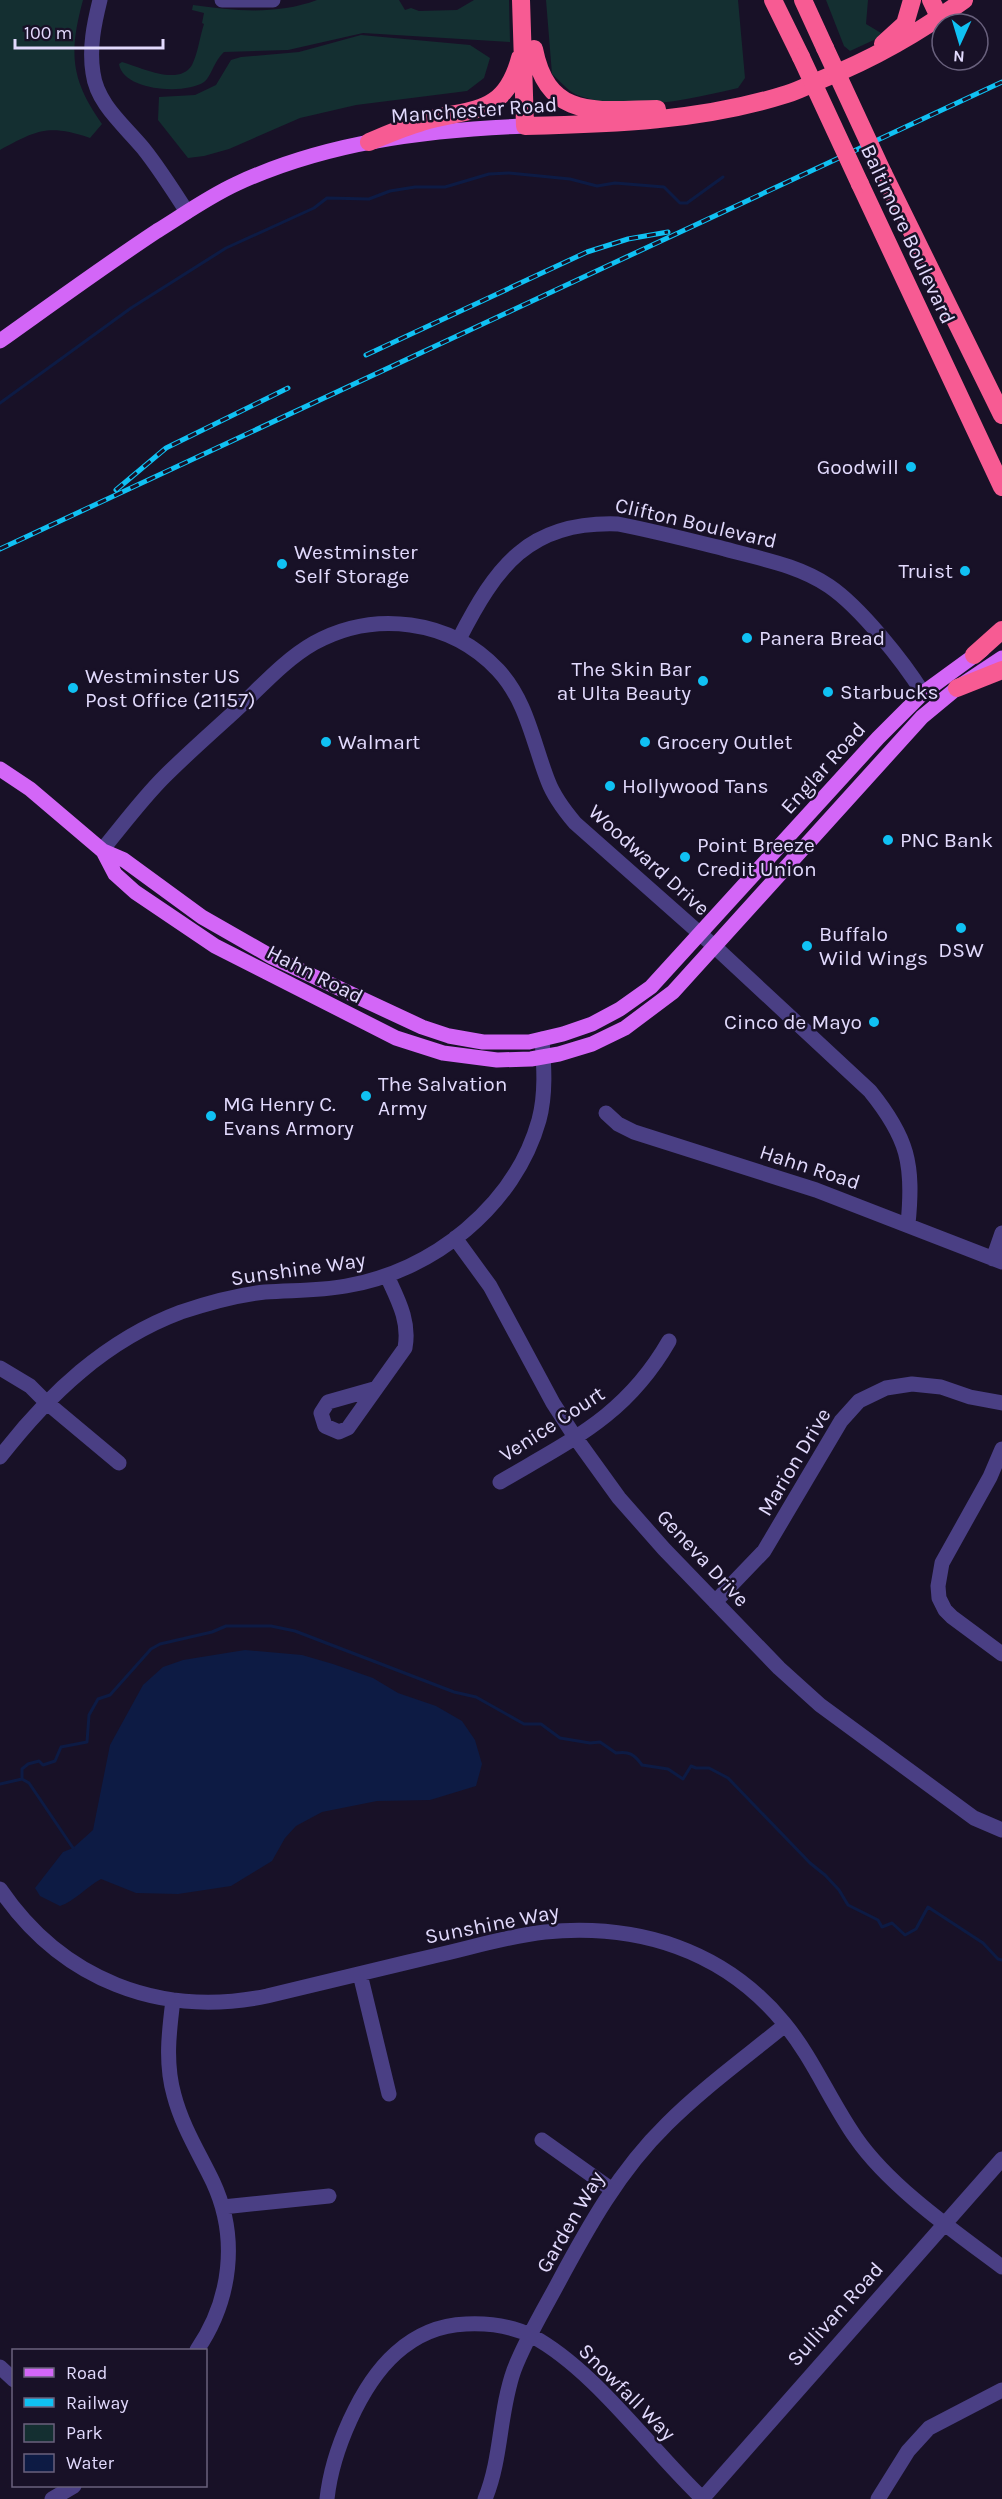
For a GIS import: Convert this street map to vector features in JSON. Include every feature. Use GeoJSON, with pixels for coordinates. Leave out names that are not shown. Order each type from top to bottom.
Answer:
{"type":"FeatureCollection","features":[{"type":"Feature","properties":{"kind":"highway"},"geometry":{"type":"LineString","coordinates":[[521,0],[528,50],[530,126]]}},
{"type":"Feature","properties":{"kind":"highway"},"geometry":{"type":"LineString","coordinates":[[369,142],[422,122],[487,107],[502,95],[528,50],[533,0]]}},
{"type":"Feature","properties":{"kind":"highway","name":"Baltimore Boulevard"},"geometry":{"type":"LineString","coordinates":[[773,0],[1002,487]]}},
{"type":"Feature","properties":{"kind":"highway","name":"Baltimore Boulevard"},"geometry":{"type":"LineString","coordinates":[[802,0],[883,173],[1002,415]]}},
{"type":"Feature","properties":{"kind":"highway"},"geometry":{"type":"LineString","coordinates":[[865,60],[905,24],[912,0]]}},
{"type":"Feature","properties":{"kind":"highway"},"geometry":{"type":"LineString","coordinates":[[918,0],[930,16]]}},
{"type":"Feature","properties":{"kind":"highway"},"geometry":{"type":"LineString","coordinates":[[948,12],[964,0]]}},
{"type":"Feature","properties":{"kind":"highway"},"geometry":{"type":"LineString","coordinates":[[865,60],[930,25]]}},
{"type":"Feature","properties":{"kind":"highway"},"geometry":{"type":"LineString","coordinates":[[528,50],[544,82],[556,96],[590,109],[716,106],[730,108]]}},
{"type":"Feature","properties":{"kind":"highway","name":"Manchester Road"},"geometry":{"type":"LineString","coordinates":[[530,126],[654,120],[730,108],[788,94],[865,60]]}},
{"type":"Feature","properties":{"kind":"highway"},"geometry":{"type":"LineString","coordinates":[[974,655],[1002,630]]}},
{"type":"Feature","properties":{"kind":"highway"},"geometry":{"type":"LineString","coordinates":[[957,688],[1002,670]]}},
{"type":"Feature","properties":{"kind":"main road","name":"Manchester Road"},"geometry":{"type":"LineString","coordinates":[[0,341],[120,255],[187,212],[234,185],[274,168],[369,142],[443,130],[530,126]]}},
{"type":"Feature","properties":{"kind":"main road","name":"Englar Road"},"geometry":{"type":"LineString","coordinates":[[542,1039],[592,1024],[620,1010],[651,987],[870,746],[923,693],[1002,637]]}},
{"type":"Feature","properties":{"kind":"main road","name":"Englar Road"},"geometry":{"type":"LineString","coordinates":[[543,1057],[592,1044],[625,1028],[673,992],[922,717],[957,688],[1002,658]]}},
{"type":"Feature","properties":{"kind":"main road","name":"Hahn Road"},"geometry":{"type":"LineString","coordinates":[[0,769],[30,789],[103,850],[124,860],[202,917],[272,957],[422,1028],[483,1042],[529,1042],[542,1039]]}},
{"type":"Feature","properties":{"kind":"main road","name":"Hahn Road"},"geometry":{"type":"LineString","coordinates":[[103,850],[115,874],[135,892],[215,946],[396,1038],[459,1057],[497,1060],[543,1057]]}},
{"type":"Feature","properties":{"kind":"street"},"geometry":{"type":"LineString","coordinates":[[100,0],[91,50],[93,75],[102,98],[117,121],[142,147],[164,176],[187,212]]}},
{"type":"Feature","properties":{"kind":"street"},"geometry":{"type":"LineString","coordinates":[[222,0],[273,0]]}},
{"type":"Feature","properties":{"kind":"street","name":"Clifton Boulevard"},"geometry":{"type":"LineString","coordinates":[[459,639],[484,592],[501,570],[522,550],[560,530],[589,524],[618,524],[790,566],[818,579],[861,616],[908,670],[923,693]]}},
{"type":"Feature","properties":{"kind":"street","name":"Woodward Drive"},"geometry":{"type":"LineString","coordinates":[[103,850],[163,778],[287,663],[312,644],[340,631],[367,624],[390,622],[428,628],[459,639],[498,670],[515,694],[529,723],[548,782],[567,814],[595,842],[701,934],[870,1091],[889,1114],[903,1139],[910,1168],[911,1195],[908,1224]]}},
{"type":"Feature","properties":{"kind":"street","name":"Sunshine Way"},"geometry":{"type":"LineString","coordinates":[[0,1457],[46,1402],[72,1377],[112,1347],[136,1333],[181,1312],[246,1295],[346,1286],[387,1276],[416,1264],[455,1238],[475,1221],[500,1194],[528,1147],[543,1104],[542,1039]]}},
{"type":"Feature","properties":{"kind":"street","name":"Hahn Road"},"geometry":{"type":"LineString","coordinates":[[606,1113],[625,1129],[816,1190],[998,1260]]}},
{"type":"Feature","properties":{"kind":"street"},"geometry":{"type":"LineString","coordinates":[[998,1260],[1002,1233]]}},
{"type":"Feature","properties":{"kind":"street","name":"Geneva Drive"},"geometry":{"type":"LineString","coordinates":[[455,1238],[490,1286],[544,1387],[575,1437],[633,1515],[664,1549],[779,1668],[820,1705],[966,1811],[984,1823],[1002,1830]]}},
{"type":"Feature","properties":{"kind":"street"},"geometry":{"type":"LineString","coordinates":[[375,1389],[405,1347],[407,1334],[403,1313],[387,1276]]}},
{"type":"Feature","properties":{"kind":"street","name":"Venice Court"},"geometry":{"type":"LineString","coordinates":[[500,1482],[575,1437],[617,1408],[647,1376],[669,1341]]}},
{"type":"Feature","properties":{"kind":"street"},"geometry":{"type":"LineString","coordinates":[[0,1368],[30,1386],[119,1463]]}},
{"type":"Feature","properties":{"kind":"street","name":"Marion Drive"},"geometry":{"type":"LineString","coordinates":[[715,1602],[764,1551],[841,1421],[859,1401],[886,1388],[912,1384],[941,1387],[970,1397],[1002,1403]]}},
{"type":"Feature","properties":{"kind":"street"},"geometry":{"type":"LineString","coordinates":[[1002,1449],[990,1477],[942,1563],[938,1586],[945,1610],[1002,1654]]}},
{"type":"Feature","properties":{"kind":"street","name":"Sunshine Way"},"geometry":{"type":"LineString","coordinates":[[0,1889],[5,1908],[48,1944],[90,1973],[131,1990],[173,2000],[199,2003],[249,2000],[543,1932],[574,1930],[623,1933],[670,1944],[720,1967],[759,1996],[803,2049],[833,2103],[862,2146],[889,2176],[1002,2267]]}},
{"type":"Feature","properties":{"kind":"street"},"geometry":{"type":"LineString","coordinates":[[360,1974],[389,2094]]}},
{"type":"Feature","properties":{"kind":"street"},"geometry":{"type":"LineString","coordinates":[[173,2000],[168,2044],[172,2087],[181,2117],[223,2207],[228,2238],[227,2276],[217,2313],[198,2349]]}},
{"type":"Feature","properties":{"kind":"street","name":"Garden Way"},"geometry":{"type":"LineString","coordinates":[[485,2499],[492,2476],[507,2393],[515,2370],[530,2335],[611,2189],[667,2124],[785,2025]]}},
{"type":"Feature","properties":{"kind":"street"},"geometry":{"type":"LineString","coordinates":[[542,2140],[611,2189]]}},
{"type":"Feature","properties":{"kind":"street","name":"Sullivan Road"},"geometry":{"type":"LineString","coordinates":[[702,2499],[1002,2159]]}},
{"type":"Feature","properties":{"kind":"street"},"geometry":{"type":"LineString","coordinates":[[223,2207],[329,2196]]}},
{"type":"Feature","properties":{"kind":"street","name":"Snowfall Way"},"geometry":{"type":"LineString","coordinates":[[327,2499],[333,2464],[367,2389],[391,2358],[408,2342],[422,2334],[456,2324],[498,2326],[530,2335],[552,2348],[586,2377],[702,2499]]}},
{"type":"Feature","properties":{"kind":"street"},"geometry":{"type":"LineString","coordinates":[[0,2367],[12,2378]]}},
{"type":"Feature","properties":{"kind":"street"},"geometry":{"type":"LineString","coordinates":[[878,2499],[908,2451],[929,2428],[1002,2390]]}},
{"type":"Feature","properties":{"kind":"street"},"geometry":{"type":"LineString","coordinates":[[55,2495],[72,2487]]}},
{"type":"Feature","properties":{"kind":"green space"},"geometry":{"type":"Polygon","coordinates":[[[0,0],[83,0],[74,50],[75,65],[84,93],[102,124],[90,138],[63,131],[43,131],[0,150],[0,0]]]}},
{"type":"Feature","properties":{"kind":"green space"},"geometry":{"type":"Polygon","coordinates":[[[317,0],[399,0],[405,10],[411,8],[419,11],[457,10],[474,0],[509,0],[510,42],[363,33],[288,50],[224,52],[204,82],[195,86],[170,89],[143,85],[131,80],[123,73],[119,64],[122,62],[159,74],[178,75],[186,71],[194,60],[204,24],[202,23],[204,13],[192,10],[193,5],[224,9],[271,10],[317,0]]]}},
{"type":"Feature","properties":{"kind":"green space"},"geometry":{"type":"Polygon","coordinates":[[[546,0],[738,0],[745,78],[738,88],[658,103],[617,104],[577,95],[552,74],[546,0]]]}},
{"type":"Feature","properties":{"kind":"green space"},"geometry":{"type":"Polygon","coordinates":[[[826,0],[868,0],[866,24],[881,33],[876,39],[850,51],[844,46],[826,0]]]}},
{"type":"Feature","properties":{"kind":"green space"},"geometry":{"type":"Polygon","coordinates":[[[361,35],[470,45],[490,58],[484,78],[467,91],[356,105],[300,118],[229,149],[204,156],[188,158],[158,120],[159,97],[195,95],[216,85],[231,60],[241,57],[299,52],[361,35]]]}},
{"type":"Feature","properties":{"kind":"water"},"geometry":{"type":"Polygon","coordinates":[[[245,1650],[302,1655],[333,1664],[373,1678],[398,1693],[436,1706],[462,1721],[475,1740],[482,1764],[476,1786],[430,1800],[377,1801],[322,1812],[296,1826],[285,1838],[272,1861],[231,1886],[178,1894],[136,1893],[101,1879],[71,1901],[60,1906],[40,1896],[35,1888],[63,1852],[73,1848],[93,1830],[110,1745],[143,1685],[163,1667],[183,1660],[245,1650]]]}},
{"type":"Feature","properties":{"kind":"waterway"},"geometry":{"type":"LineString","coordinates":[[0,403],[131,308],[226,248],[314,208],[327,198],[369,199],[390,191],[415,187],[445,187],[489,174],[509,173],[570,179],[597,186],[615,183],[664,187],[680,203],[687,203],[723,177]]}},
{"type":"Feature","properties":{"kind":"waterway"},"geometry":{"type":"LineString","coordinates":[[0,1784],[22,1779],[22,1769],[28,1764],[39,1761],[43,1765],[55,1761],[61,1747],[87,1742],[89,1715],[98,1699],[110,1695],[151,1649],[160,1644],[212,1632],[226,1626],[271,1626],[295,1631],[454,1692],[476,1697],[524,1724],[541,1724],[560,1738],[590,1743],[600,1742],[616,1753],[631,1754],[642,1765],[668,1769],[683,1779],[691,1766],[709,1768],[728,1778],[810,1863],[825,1875],[839,1890],[848,1905],[878,1920],[882,1927],[892,1923],[905,1935],[916,1929],[928,1907],[983,1943],[998,1959],[1002,1960]]}},
{"type":"Feature","properties":{"kind":"waterway"},"geometry":{"type":"LineString","coordinates":[[22,1779],[29,1783],[73,1848]]}},
{"type":"Feature","properties":{"kind":"railway"},"geometry":{"type":"LineString","coordinates":[[0,549],[1002,82]]}},
{"type":"Feature","properties":{"kind":"railway"},"geometry":{"type":"LineString","coordinates":[[366,355],[587,252],[628,239],[668,232]]}},
{"type":"Feature","properties":{"kind":"railway"},"geometry":{"type":"LineString","coordinates":[[116,490],[166,448],[288,388]]}},
{"type":"Feature","properties":{"kind":"place","name":"Goodwill"},"geometry":{"type":"Point","coordinates":[911,467]}},
{"type":"Feature","properties":{"kind":"place","name":"Westminster Self Storage"},"geometry":{"type":"Point","coordinates":[282,564]}},
{"type":"Feature","properties":{"kind":"place","name":"Truist"},"geometry":{"type":"Point","coordinates":[965,571]}},
{"type":"Feature","properties":{"kind":"place","name":"Panera Bread"},"geometry":{"type":"Point","coordinates":[747,638]}},
{"type":"Feature","properties":{"kind":"place","name":"The Skin Bar at Ulta Beauty"},"geometry":{"type":"Point","coordinates":[703,681]}},
{"type":"Feature","properties":{"kind":"place","name":"Westminster US Post Office (21157)"},"geometry":{"type":"Point","coordinates":[73,688]}},
{"type":"Feature","properties":{"kind":"place","name":"Starbucks"},"geometry":{"type":"Point","coordinates":[828,692]}},
{"type":"Feature","properties":{"kind":"place","name":"Walmart"},"geometry":{"type":"Point","coordinates":[326,742]}},
{"type":"Feature","properties":{"kind":"place","name":"Grocery Outlet"},"geometry":{"type":"Point","coordinates":[645,742]}},
{"type":"Feature","properties":{"kind":"place","name":"Hollywood Tans"},"geometry":{"type":"Point","coordinates":[610,786]}},
{"type":"Feature","properties":{"kind":"place","name":"PNC Bank"},"geometry":{"type":"Point","coordinates":[888,840]}},
{"type":"Feature","properties":{"kind":"place","name":"Point Breeze Credit Union"},"geometry":{"type":"Point","coordinates":[685,857]}},
{"type":"Feature","properties":{"kind":"place","name":"DSW"},"geometry":{"type":"Point","coordinates":[961,928]}},
{"type":"Feature","properties":{"kind":"place","name":"Buffalo Wild Wings"},"geometry":{"type":"Point","coordinates":[807,946]}},
{"type":"Feature","properties":{"kind":"place","name":"Cinco de Mayo"},"geometry":{"type":"Point","coordinates":[874,1022]}},
{"type":"Feature","properties":{"kind":"place","name":"The Salvation Army"},"geometry":{"type":"Point","coordinates":[366,1096]}},
{"type":"Feature","properties":{"kind":"place","name":"MG Henry C. Evans Armory"},"geometry":{"type":"Point","coordinates":[211,1116]}}]}
